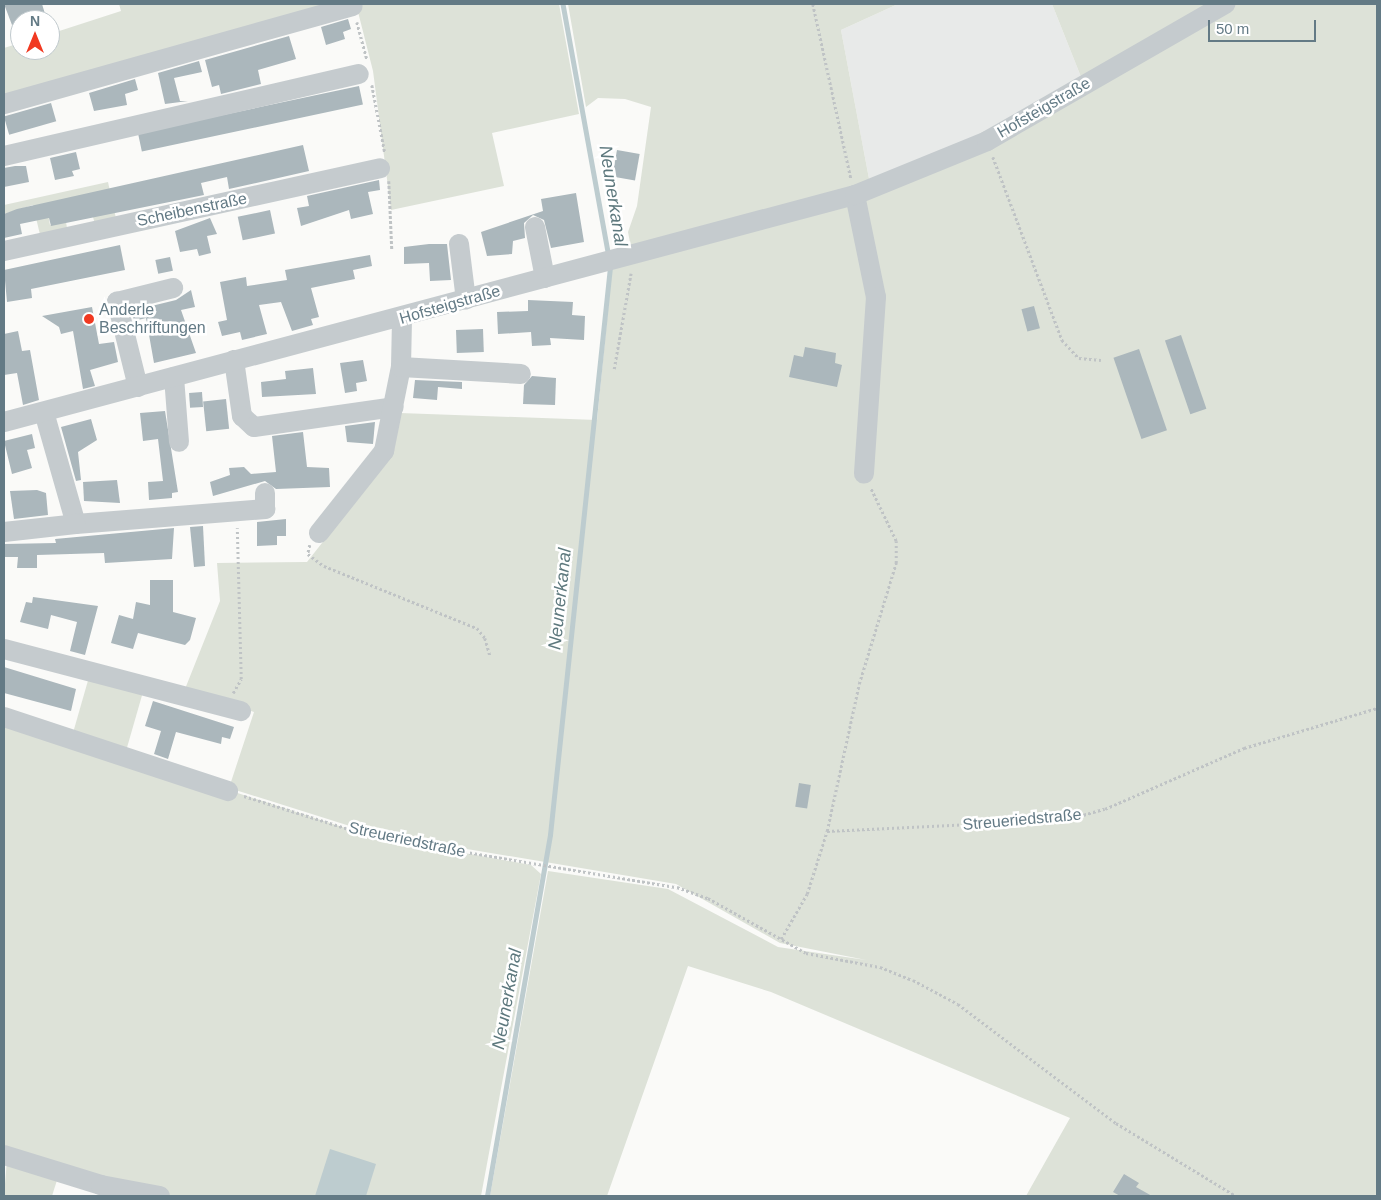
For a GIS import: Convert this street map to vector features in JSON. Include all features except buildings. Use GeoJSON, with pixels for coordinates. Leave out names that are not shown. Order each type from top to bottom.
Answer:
{"type":"FeatureCollection","features":[{"type":"Feature","properties":{"kind":"street","name":"Hofsteigstraße"},"geometry":{"type":"LineString","coordinates":[[4,422],[234,360],[402,318],[545,278],[628,259],[855,196],[987,141],[1226,4]]}},
{"type":"Feature","properties":{"kind":"street"},"geometry":{"type":"LineString","coordinates":[[4,104],[352,6]]}},
{"type":"Feature","properties":{"kind":"street"},"geometry":{"type":"LineString","coordinates":[[4,156],[366,72]]}},
{"type":"Feature","properties":{"kind":"street","name":"Scheibenstraße"},"geometry":{"type":"LineString","coordinates":[[4,251],[385,167]]}},
{"type":"Feature","properties":{"kind":"street"},"geometry":{"type":"LineString","coordinates":[[855,196],[876,297],[864,474]]}},
{"type":"Feature","properties":{"kind":"street"},"geometry":{"type":"LineString","coordinates":[[535,227],[545,278]]}},
{"type":"Feature","properties":{"kind":"street"},"geometry":{"type":"LineString","coordinates":[[459,244],[466,300]]}},
{"type":"Feature","properties":{"kind":"street"},"geometry":{"type":"LineString","coordinates":[[138,387],[117,302],[173,288]]}},
{"type":"Feature","properties":{"kind":"street"},"geometry":{"type":"LineString","coordinates":[[319,533],[384,450],[401,367],[402,318]]}},
{"type":"Feature","properties":{"kind":"street"},"geometry":{"type":"LineString","coordinates":[[234,360],[242,416],[254,427],[394,408]]}},
{"type":"Feature","properties":{"kind":"street"},"geometry":{"type":"LineString","coordinates":[[401,367],[521,374]]}},
{"type":"Feature","properties":{"kind":"street"},"geometry":{"type":"LineString","coordinates":[[174,377],[179,442]]}},
{"type":"Feature","properties":{"kind":"street"},"geometry":{"type":"LineString","coordinates":[[44,412],[76,524]]}},
{"type":"Feature","properties":{"kind":"street"},"geometry":{"type":"LineString","coordinates":[[4,532],[76,524],[265,509],[265,493]]}},
{"type":"Feature","properties":{"kind":"street"},"geometry":{"type":"LineString","coordinates":[[4,649],[241,711]]}},
{"type":"Feature","properties":{"kind":"street"},"geometry":{"type":"LineString","coordinates":[[4,717],[228,791]]}},
{"type":"Feature","properties":{"kind":"street"},"geometry":{"type":"LineString","coordinates":[[4,1155],[101,1185],[160,1196]]}},
{"type":"Feature","properties":{"kind":"path"},"geometry":{"type":"LineString","coordinates":[[813,4],[855,196]]}},
{"type":"Feature","properties":{"kind":"path"},"geometry":{"type":"LineString","coordinates":[[352,6],[385,167],[392,249]]}},
{"type":"Feature","properties":{"kind":"path"},"geometry":{"type":"LineString","coordinates":[[987,141],[1062,340],[1079,358],[1101,360]]}},
{"type":"Feature","properties":{"kind":"path"},"geometry":{"type":"LineString","coordinates":[[614,369],[628,259]]}},
{"type":"Feature","properties":{"kind":"path"},"geometry":{"type":"LineString","coordinates":[[782,939],[807,894],[827,830],[859,684],[896,564],[896,541],[864,474]]}},
{"type":"Feature","properties":{"kind":"path"},"geometry":{"type":"LineString","coordinates":[[221,706],[241,679],[236,512]]}},
{"type":"Feature","properties":{"kind":"path"},"geometry":{"type":"LineString","coordinates":[[319,533],[308,554],[313,560],[457,617],[486,638],[490,655]]}},
{"type":"Feature","properties":{"kind":"path","name":"Streueriedstraße"},"geometry":{"type":"LineString","coordinates":[[827,830],[1070,819],[1104,809],[1244,748],[1377,708]]}},
{"type":"Feature","properties":{"kind":"path","name":"Streueriedstraße"},"geometry":{"type":"LineString","coordinates":[[228,791],[370,836],[531,866],[676,887],[708,898],[811,954],[880,967],[958,1004],[1116,1123],[1236,1196]]}},
{"type":"Feature","properties":{"kind":"shaded area"},"geometry":{"type":"Polygon","coordinates":[[[119,4],[344,4],[4,100],[4,48],[10,46],[10,60],[60,60],[60,31],[121,11],[119,4]]]}},
{"type":"Feature","properties":{"kind":"shaded area"},"geometry":{"type":"Polygon","coordinates":[[[356,4],[559,4],[579,114],[492,133],[504,186],[391,210],[373,71],[356,4]]]}},
{"type":"Feature","properties":{"kind":"shaded area"},"geometry":{"type":"Polygon","coordinates":[[[568,4],[898,4],[841,30],[870,184],[889,179],[1083,82],[1052,4],[1377,4],[1377,1196],[1026,1196],[1070,1118],[771,992],[688,966],[607,1196],[490,1196],[548,871],[668,889],[778,947],[866,960],[780,943],[676,884],[372,833],[229,788],[254,712],[185,689],[220,601],[217,563],[307,562],[389,458],[400,413],[597,420],[612,269],[632,253],[628,232],[637,206],[651,107],[625,99],[598,98],[586,107],[568,4]]]}},
{"type":"Feature","properties":{"kind":"shaded area"},"geometry":{"type":"Polygon","coordinates":[[[898,4],[1052,4],[1083,82],[1027,115],[870,184],[841,30],[898,4]]]}},
{"type":"Feature","properties":{"kind":"shaded area"},"geometry":{"type":"Polygon","coordinates":[[[108,182],[117,223],[96,228],[93,217],[46,204],[50,225],[66,222],[68,234],[41,239],[33,205],[4,214],[4,205],[108,182]]]}},
{"type":"Feature","properties":{"kind":"shaded area"},"geometry":{"type":"Polygon","coordinates":[[[89,677],[143,692],[126,751],[72,736],[89,677]]]}},
{"type":"Feature","properties":{"kind":"shaded area"},"geometry":{"type":"Polygon","coordinates":[[[4,717],[370,836],[531,865],[541,874],[481,1196],[155,1196],[4,1151],[4,717]]]}},
{"type":"Feature","properties":{"kind":"shaded area"},"geometry":{"type":"Polygon","coordinates":[[[330,1149],[376,1164],[366,1196],[315,1196],[330,1149]]]}},
{"type":"Feature","properties":{"kind":"shaded area"},"geometry":{"type":"Polygon","coordinates":[[[7,1159],[58,1177],[52,1196],[4,1196],[7,1159]]]}},
{"type":"Feature","properties":{"kind":"waterway","name":"Neunerkanal"},"geometry":{"type":"LineString","coordinates":[[563,4],[609,256]]}},
{"type":"Feature","properties":{"kind":"waterway","name":"Neunerkanal"},"geometry":{"type":"LineString","coordinates":[[487,1196],[550,835],[610,267]]}},
{"type":"Feature","properties":{"kind":"place","name":"Anderle Beschriftungen"},"geometry":{"type":"Point","coordinates":[89,319]}}]}
